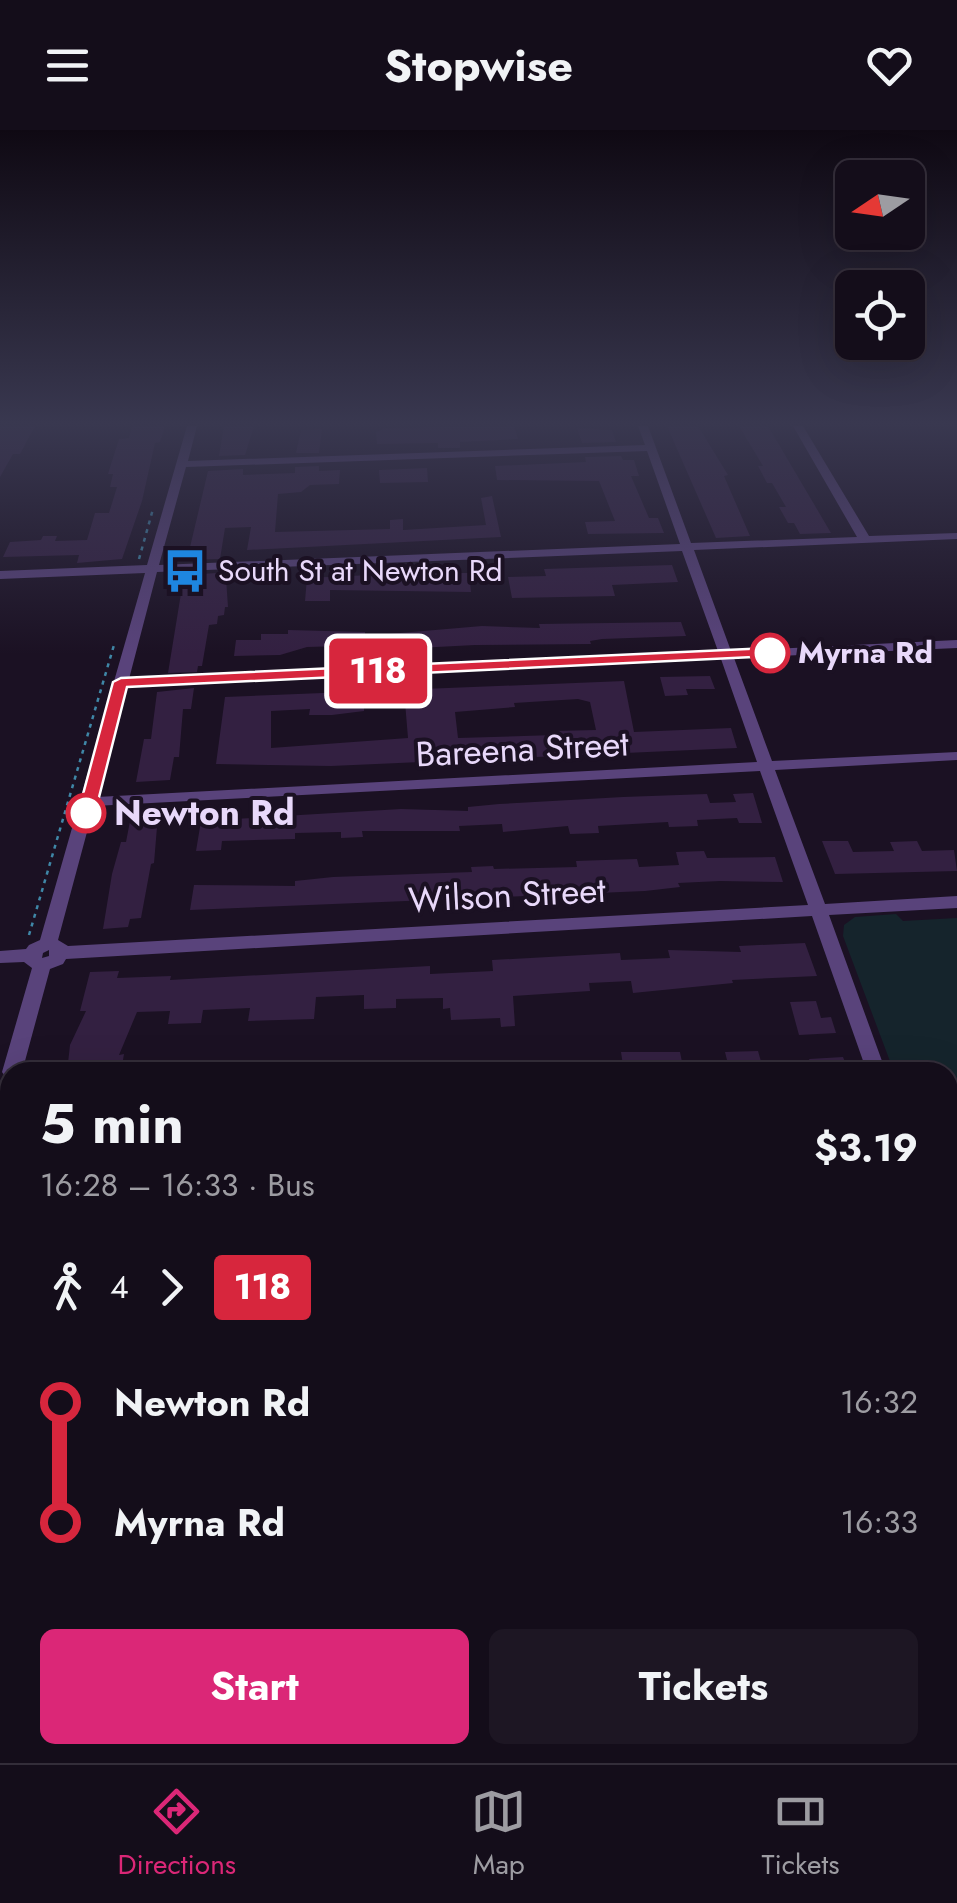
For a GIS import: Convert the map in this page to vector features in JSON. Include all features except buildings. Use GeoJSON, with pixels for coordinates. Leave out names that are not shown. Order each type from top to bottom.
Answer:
{"type":"FeatureCollection","features":[{"type":"Feature","properties":{"kind":"street"},"geometry":{"type":"LineString","coordinates":[[0,957],[33,954],[57,960],[55,948],[90,802],[172,502]]}},
{"type":"Feature","properties":{"kind":"street"},"geometry":{"type":"LineString","coordinates":[[672,502],[872,1062]]}},
{"type":"Feature","properties":{"kind":"street"},"geometry":{"type":"LineString","coordinates":[[842,502],[864,540]]}},
{"type":"Feature","properties":{"kind":"street"},"geometry":{"type":"LineString","coordinates":[[0,575],[957,536]]}},
{"type":"Feature","properties":{"kind":"street"},"geometry":{"type":"LineString","coordinates":[[121,682],[957,644]]}},
{"type":"Feature","properties":{"kind":"street","name":"Bareena Street"},"geometry":{"type":"LineString","coordinates":[[90,802],[957,756]]}},
{"type":"Feature","properties":{"kind":"street","name":"Wilson Street"},"geometry":{"type":"LineString","coordinates":[[55,948],[957,902]]}},
{"type":"Feature","properties":{"kind":"street"},"geometry":{"type":"LineString","coordinates":[[14,1062],[33,954]]}},
{"type":"Feature","properties":{"kind":"path"},"geometry":{"type":"LineString","coordinates":[[33,954],[115,642]]}},
{"type":"Feature","properties":{"kind":"shaded area"},"geometry":{"type":"Polygon","coordinates":[[[896,914],[903,921],[957,918],[957,1062],[890,1062],[843,936],[844,925],[855,917],[896,914]]]}},
{"type":"Feature","properties":{"kind":"bus line","name":"118"},"geometry":{"type":"LineString","coordinates":[[86,813],[121,682],[770,653]]}},
{"type":"Feature","properties":{"kind":"place","name":"South St at Newton Rd"},"geometry":{"type":"Point","coordinates":[185,571]}},
{"type":"Feature","properties":{"kind":"place","name":"Myrna Rd"},"geometry":{"type":"Point","coordinates":[770,653]}},
{"type":"Feature","properties":{"kind":"place","name":"Newton Rd"},"geometry":{"type":"Point","coordinates":[86,813]}}]}
